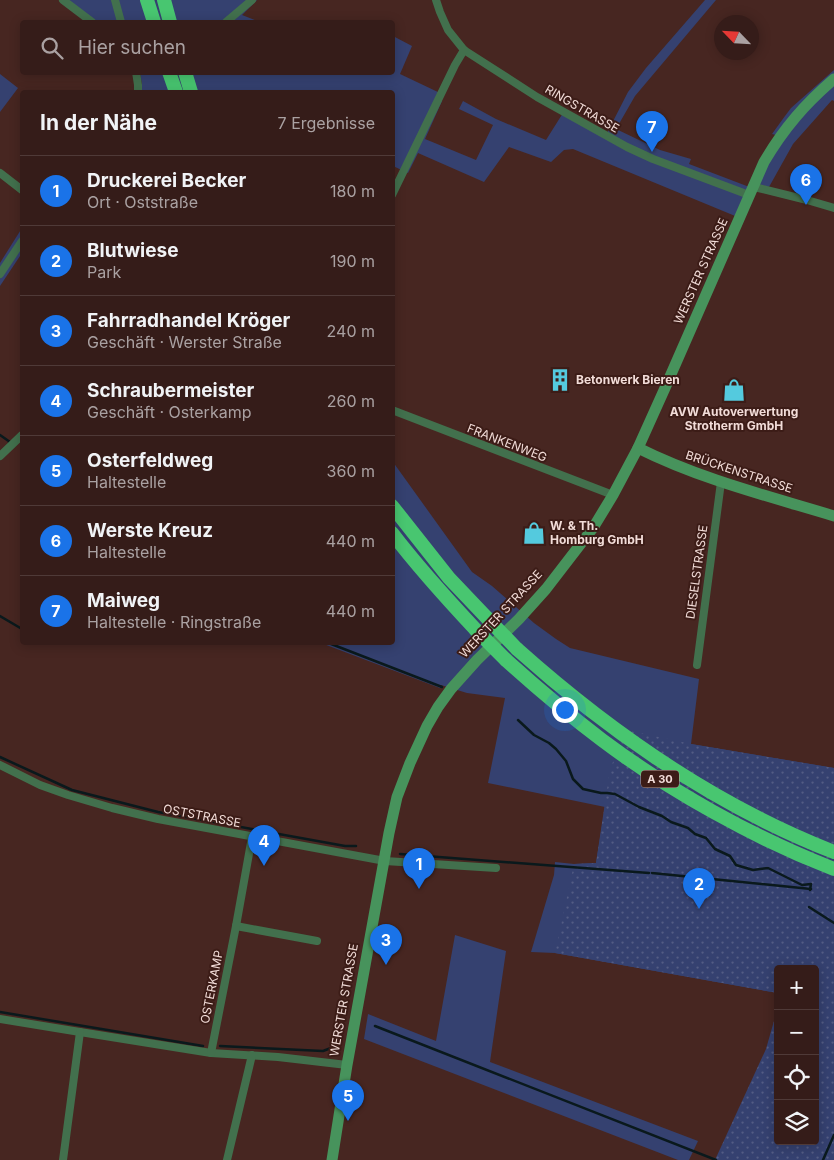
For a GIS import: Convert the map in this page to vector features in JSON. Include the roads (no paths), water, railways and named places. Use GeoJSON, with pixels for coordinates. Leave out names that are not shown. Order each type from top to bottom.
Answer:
{"type":"FeatureCollection","features":[{"type":"Feature","properties":{"kind":"highway"},"geometry":{"type":"LineString","coordinates":[[147,0],[153,20]]}},
{"type":"Feature","properties":{"kind":"highway"},"geometry":{"type":"LineString","coordinates":[[164,0],[169,20]]}},
{"type":"Feature","properties":{"kind":"highway"},"geometry":{"type":"LineString","coordinates":[[171,75],[175,90]]}},
{"type":"Feature","properties":{"kind":"highway"},"geometry":{"type":"LineString","coordinates":[[186,75],[190,90]]}},
{"type":"Feature","properties":{"kind":"highway","name":"A 30"},"geometry":{"type":"LineString","coordinates":[[395,510],[449,578],[488,619],[517,648],[576,699],[637,746],[725,800],[772,825],[834,852]]}},
{"type":"Feature","properties":{"kind":"highway","name":"A 30"},"geometry":{"type":"LineString","coordinates":[[395,537],[442,593],[506,660],[603,741],[695,801],[728,820],[834,869]]}},
{"type":"Feature","properties":{"kind":"main road","name":"WERSTER STRASSE"},"geometry":{"type":"LineString","coordinates":[[332,1160],[347,1065],[397,796],[426,726],[451,689],[546,589],[593,528],[638,448],[764,162],[794,118],[834,78]]}},
{"type":"Feature","properties":{"kind":"main road","name":"BRÜCKENSTRASSE"},"geometry":{"type":"LineString","coordinates":[[638,448],[665,461],[721,482],[834,516]]}},
{"type":"Feature","properties":{"kind":"street"},"geometry":{"type":"LineString","coordinates":[[63,0],[89,20]]}},
{"type":"Feature","properties":{"kind":"street"},"geometry":{"type":"LineString","coordinates":[[115,0],[121,20]]}},
{"type":"Feature","properties":{"kind":"street"},"geometry":{"type":"LineString","coordinates":[[228,20],[252,0]]}},
{"type":"Feature","properties":{"kind":"street","name":"RINGSTRASSE"},"geometry":{"type":"LineString","coordinates":[[436,0],[448,30],[464,50],[537,96],[627,147],[653,159],[751,191],[807,200],[834,208]]}},
{"type":"Feature","properties":{"kind":"street"},"geometry":{"type":"LineString","coordinates":[[395,189],[464,50]]}},
{"type":"Feature","properties":{"kind":"street"},"geometry":{"type":"LineString","coordinates":[[136,75],[138,90]]}},
{"type":"Feature","properties":{"kind":"street"},"geometry":{"type":"LineString","coordinates":[[0,174],[20,189]]}},
{"type":"Feature","properties":{"kind":"street"},"geometry":{"type":"LineString","coordinates":[[0,274],[20,244]]}},
{"type":"Feature","properties":{"kind":"street","name":"FRANKENWEG"},"geometry":{"type":"LineString","coordinates":[[395,411],[613,495]]}},
{"type":"Feature","properties":{"kind":"street"},"geometry":{"type":"LineString","coordinates":[[0,456],[20,437]]}},
{"type":"Feature","properties":{"kind":"street","name":"DIESELSTRASSE"},"geometry":{"type":"LineString","coordinates":[[696,665],[721,482]]}},
{"type":"Feature","properties":{"kind":"street","name":"OSTSTRASSE"},"geometry":{"type":"LineString","coordinates":[[0,765],[40,785],[68,795],[158,819],[384,861],[496,868]]}},
{"type":"Feature","properties":{"kind":"street","name":"OSTERKAMP"},"geometry":{"type":"LineString","coordinates":[[211,1053],[252,837]]}},
{"type":"Feature","properties":{"kind":"street"},"geometry":{"type":"LineString","coordinates":[[236,926],[317,941]]}},
{"type":"Feature","properties":{"kind":"street"},"geometry":{"type":"LineString","coordinates":[[0,1019],[211,1053],[278,1056],[347,1065]]}},
{"type":"Feature","properties":{"kind":"street"},"geometry":{"type":"LineString","coordinates":[[63,1160],[80,1032]]}},
{"type":"Feature","properties":{"kind":"street"},"geometry":{"type":"LineString","coordinates":[[227,1160],[252,1055]]}},
{"type":"Feature","properties":{"kind":"waterway"},"geometry":{"type":"LineString","coordinates":[[0,435],[9,443]]}},
{"type":"Feature","properties":{"kind":"waterway"},"geometry":{"type":"LineString","coordinates":[[0,616],[20,628]]}},
{"type":"Feature","properties":{"kind":"waterway"},"geometry":{"type":"LineString","coordinates":[[334,645],[442,687]]}},
{"type":"Feature","properties":{"kind":"waterway"},"geometry":{"type":"LineString","coordinates":[[518,720],[534,735],[556,749],[566,761],[573,779],[583,789],[615,794],[706,838],[715,849],[730,856],[736,865],[753,870],[768,868],[802,885],[811,884],[810,890]]}},
{"type":"Feature","properties":{"kind":"waterway"},"geometry":{"type":"LineString","coordinates":[[0,757],[72,790],[158,812],[345,846],[356,846]]}},
{"type":"Feature","properties":{"kind":"waterway"},"geometry":{"type":"LineString","coordinates":[[400,854],[649,873]]}},
{"type":"Feature","properties":{"kind":"waterway"},"geometry":{"type":"LineString","coordinates":[[652,873],[811,889]]}},
{"type":"Feature","properties":{"kind":"waterway"},"geometry":{"type":"LineString","coordinates":[[809,907],[834,923]]}},
{"type":"Feature","properties":{"kind":"waterway"},"geometry":{"type":"LineString","coordinates":[[0,1012],[203,1046]]}},
{"type":"Feature","properties":{"kind":"waterway"},"geometry":{"type":"LineString","coordinates":[[375,1026],[716,1160]]}},
{"type":"Feature","properties":{"kind":"waterway"},"geometry":{"type":"LineString","coordinates":[[220,1046],[323,1051],[338,1043]]}},
{"type":"Feature","properties":{"kind":"waterway"},"geometry":{"type":"LineString","coordinates":[[823,1160],[834,1135]]}},
{"type":"Feature","properties":{"kind":"place","name":"Maiweg"},"geometry":{"type":"Point","coordinates":[652,152]}},
{"type":"Feature","properties":{"kind":"place","name":"Werste Kreuz"},"geometry":{"type":"Point","coordinates":[806,205]}},
{"type":"Feature","properties":{"kind":"place","name":"Betonwerk Bieren"},"geometry":{"type":"Point","coordinates":[560,380]}},
{"type":"Feature","properties":{"kind":"place","name":"AVW Autoverwertung Strotherm GmbH"},"geometry":{"type":"Point","coordinates":[734,390]}},
{"type":"Feature","properties":{"kind":"place","name":"W. & Th. Homburg GmbH"},"geometry":{"type":"Point","coordinates":[534,533]}},
{"type":"Feature","properties":{"kind":"place","name":"Schraubermeister"},"geometry":{"type":"Point","coordinates":[264,866]}},
{"type":"Feature","properties":{"kind":"place","name":"Druckerei Becker"},"geometry":{"type":"Point","coordinates":[419,889]}},
{"type":"Feature","properties":{"kind":"place","name":"Blutwiese"},"geometry":{"type":"Point","coordinates":[699,909]}},
{"type":"Feature","properties":{"kind":"place","name":"Fahrradhandel Kröger"},"geometry":{"type":"Point","coordinates":[386,965]}},
{"type":"Feature","properties":{"kind":"place","name":"Osterfeldweg"},"geometry":{"type":"Point","coordinates":[348,1121]}}]}
